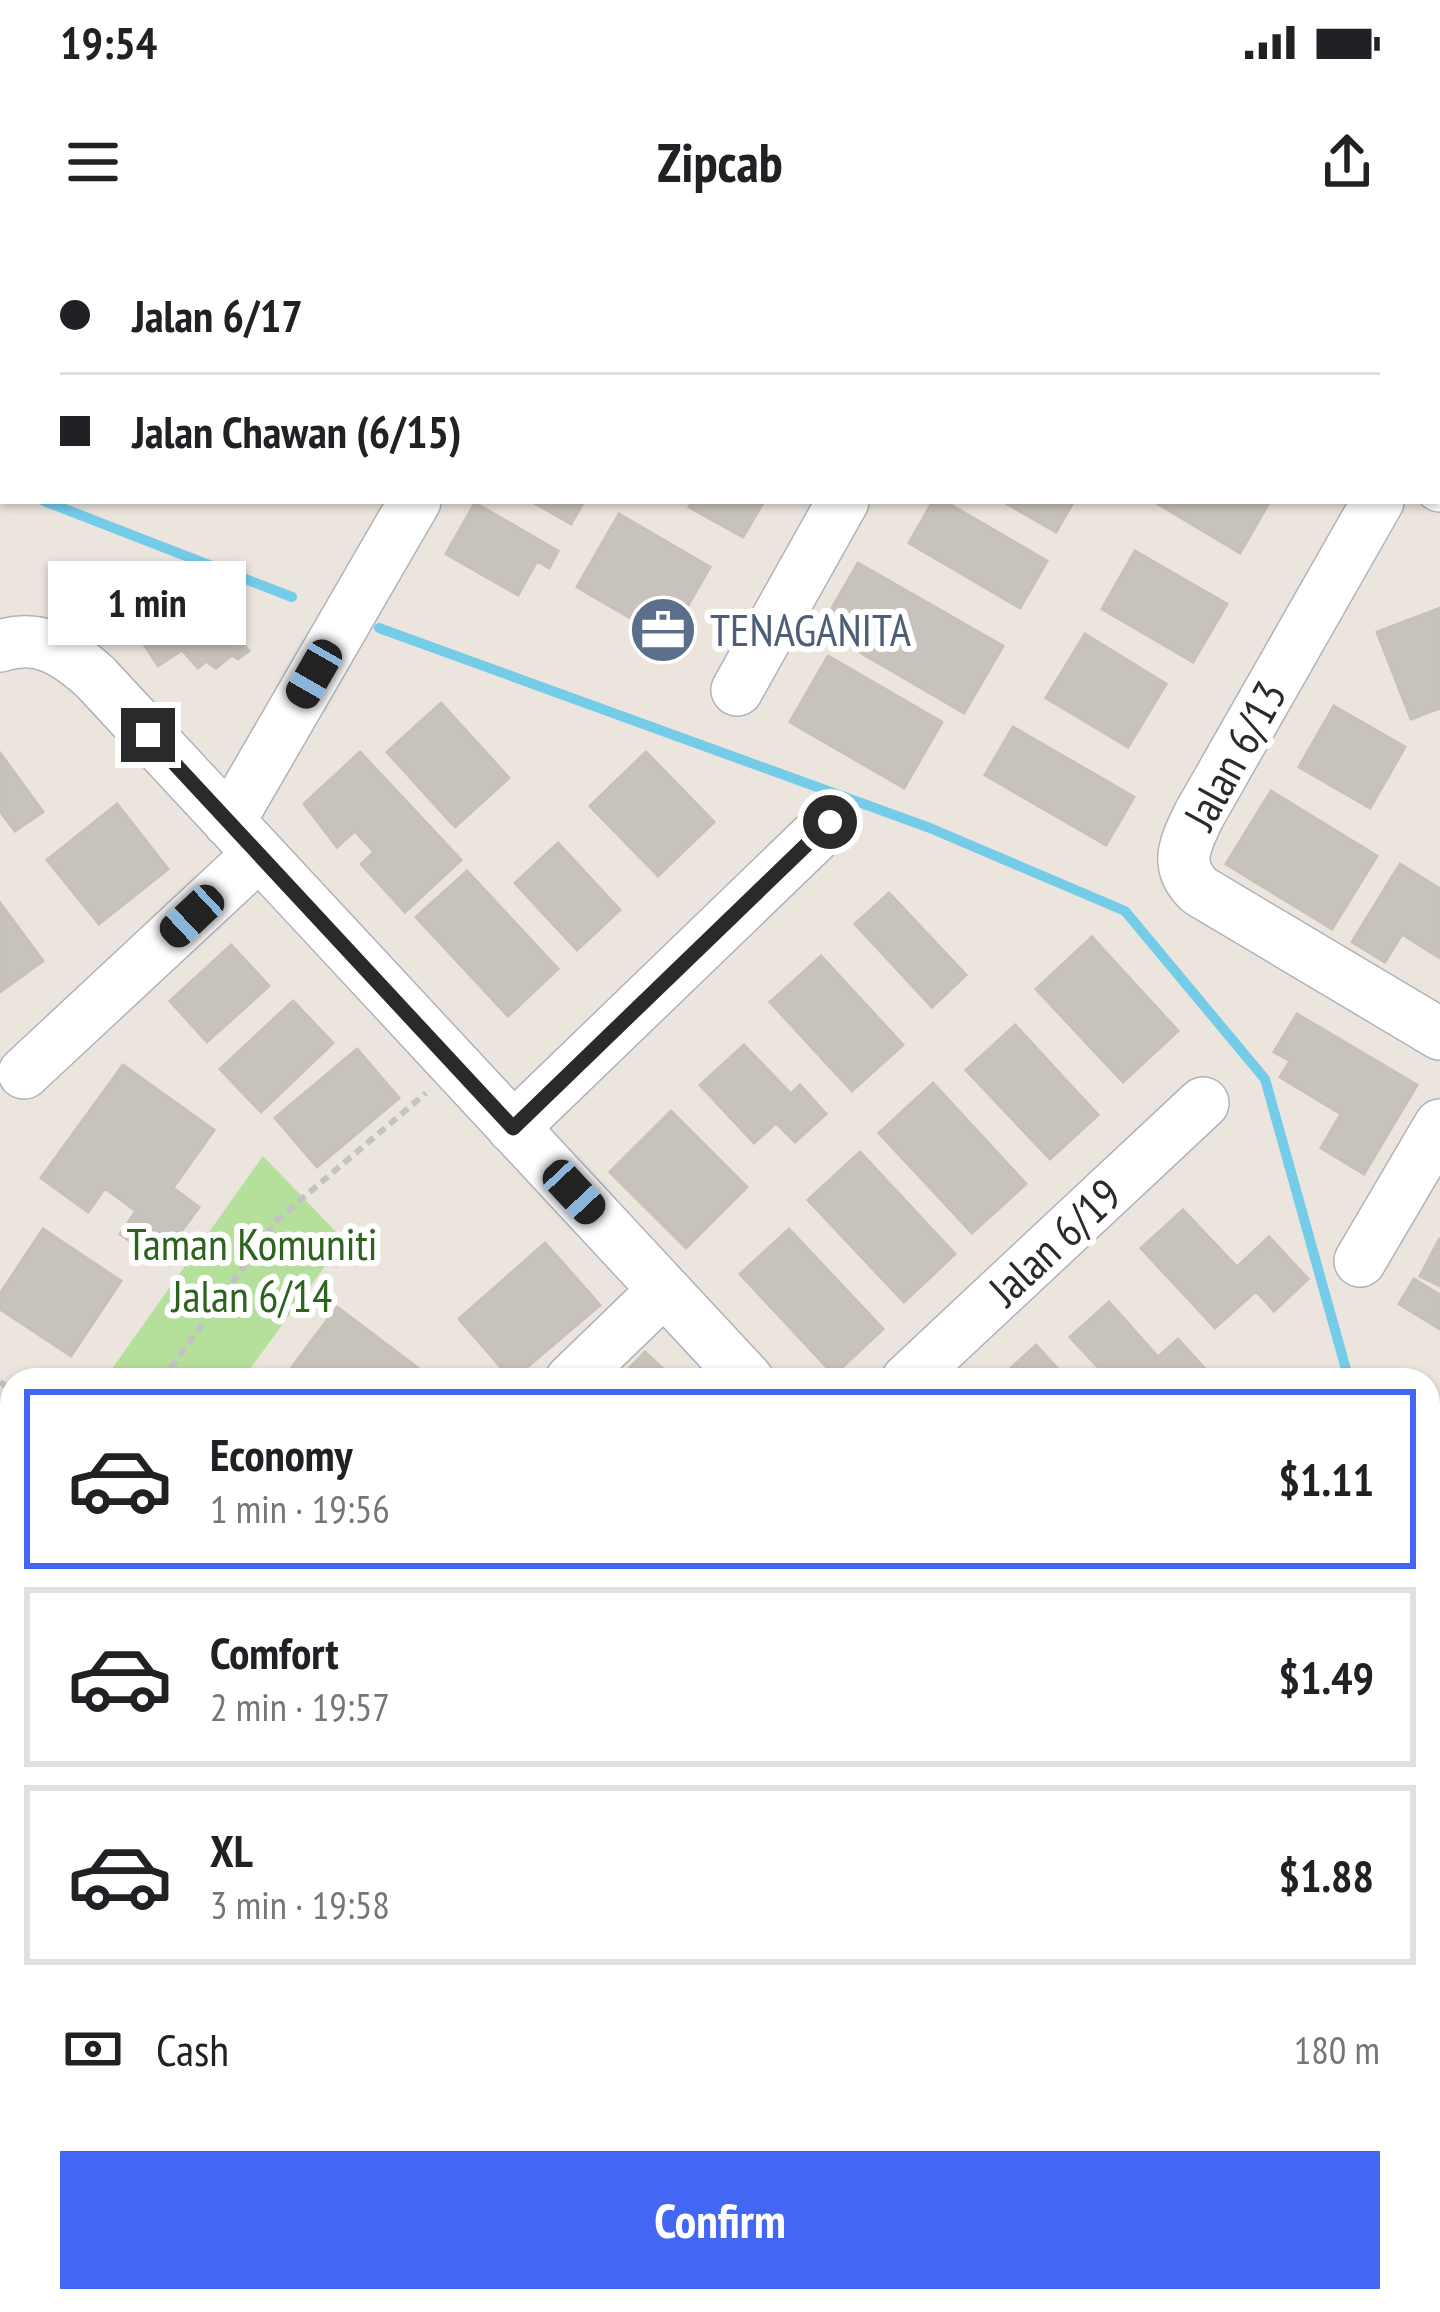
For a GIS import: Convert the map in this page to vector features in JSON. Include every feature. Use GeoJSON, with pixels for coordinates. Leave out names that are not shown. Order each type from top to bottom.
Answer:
{"type":"FeatureCollection","features":[{"type":"Feature","properties":{"kind":"street"},"geometry":{"type":"LineString","coordinates":[[24,1073],[244,838],[413,504]]}},
{"type":"Feature","properties":{"kind":"street"},"geometry":{"type":"LineString","coordinates":[[736,690],[841,504]]}},
{"type":"Feature","properties":{"kind":"street","name":"Jalan 6/13"},"geometry":{"type":"LineString","coordinates":[[1376,504],[1199,815],[1182,855],[1183,870],[1200,891],[1440,1034]]}},
{"type":"Feature","properties":{"kind":"street"},"geometry":{"type":"LineString","coordinates":[[0,646],[22,640],[49,644],[74,658],[737,1368]]}},
{"type":"Feature","properties":{"kind":"street"},"geometry":{"type":"LineString","coordinates":[[513,1128],[830,822]]}},
{"type":"Feature","properties":{"kind":"street","name":"Jalan 6/19"},"geometry":{"type":"LineString","coordinates":[[920,1368],[1204,1103]]}},
{"type":"Feature","properties":{"kind":"street"},"geometry":{"type":"LineString","coordinates":[[1360,1261],[1440,1125]]}},
{"type":"Feature","properties":{"kind":"street"},"geometry":{"type":"LineString","coordinates":[[583,1368],[664,1290]]}},
{"type":"Feature","properties":{"kind":"path"},"geometry":{"type":"LineString","coordinates":[[171,1368],[277,1220],[414,1103]]}},
{"type":"Feature","properties":{"kind":"green space","name":"Taman Komuniti Jalan 6/14"},"geometry":{"type":"Polygon","coordinates":[[[263,1156],[344,1240],[251,1368],[113,1368],[263,1156]]]}},
{"type":"Feature","properties":{"kind":"building"},"geometry":{"type":"Polygon","coordinates":[[[474,504],[558,551],[549,568],[537,561],[518,595],[446,554],[474,504]]]}},
{"type":"Feature","properties":{"kind":"building"},"geometry":{"type":"Polygon","coordinates":[[[536,504],[582,504],[571,524],[536,504]]]}},
{"type":"Feature","properties":{"kind":"building"},"geometry":{"type":"Polygon","coordinates":[[[691,504],[762,504],[743,537],[689,507],[691,504]]]}},
{"type":"Feature","properties":{"kind":"building"},"geometry":{"type":"Polygon","coordinates":[[[931,504],[949,504],[1047,561],[1020,608],[909,543],[931,504]]]}},
{"type":"Feature","properties":{"kind":"building"},"geometry":{"type":"Polygon","coordinates":[[[1007,504],[1072,504],[1056,532],[1007,504]]]}},
{"type":"Feature","properties":{"kind":"building"},"geometry":{"type":"Polygon","coordinates":[[[1158,504],[1268,504],[1240,553],[1158,504]]]}},
{"type":"Feature","properties":{"kind":"building"},"geometry":{"type":"Polygon","coordinates":[[[619,514],[710,567],[668,640],[577,587],[619,514]]]}},
{"type":"Feature","properties":{"kind":"building"},"geometry":{"type":"Polygon","coordinates":[[[1135,551],[1227,604],[1193,662],[1102,609],[1135,551]]]}},
{"type":"Feature","properties":{"kind":"building"},"geometry":{"type":"Polygon","coordinates":[[[858,563],[1003,646],[964,713],[820,629],[858,563]]]}},
{"type":"Feature","properties":{"kind":"building"},"geometry":{"type":"Polygon","coordinates":[[[171,597],[221,618],[249,651],[238,659],[232,655],[216,668],[206,661],[198,668],[182,650],[158,666],[127,618],[171,597]]]}},
{"type":"Feature","properties":{"kind":"building"},"geometry":{"type":"Polygon","coordinates":[[[1440,608],[1440,708],[1411,719],[1377,632],[1440,608]]]}},
{"type":"Feature","properties":{"kind":"building"},"geometry":{"type":"Polygon","coordinates":[[[1085,634],[1166,684],[1128,747],[1046,698],[1085,634]]]}},
{"type":"Feature","properties":{"kind":"building"},"geometry":{"type":"Polygon","coordinates":[[[828,656],[942,722],[904,788],[790,722],[828,656]]]}},
{"type":"Feature","properties":{"kind":"building"},"geometry":{"type":"Polygon","coordinates":[[[441,703],[509,778],[455,827],[387,752],[441,703]]]}},
{"type":"Feature","properties":{"kind":"building"},"geometry":{"type":"Polygon","coordinates":[[[1334,706],[1405,747],[1370,808],[1299,767],[1334,706]]]}},
{"type":"Feature","properties":{"kind":"building"},"geometry":{"type":"Polygon","coordinates":[[[1013,727],[1134,797],[1106,845],[985,775],[1013,727]]]}},
{"type":"Feature","properties":{"kind":"building"},"geometry":{"type":"Polygon","coordinates":[[[360,752],[461,860],[405,912],[361,864],[374,852],[355,831],[337,847],[304,804],[360,752]]]}},
{"type":"Feature","properties":{"kind":"building"},"geometry":{"type":"Polygon","coordinates":[[[646,752],[714,822],[658,876],[590,806],[646,752]]]}},
{"type":"Feature","properties":{"kind":"building"},"geometry":{"type":"Polygon","coordinates":[[[0,753],[43,812],[15,831],[0,811],[0,753]]]}},
{"type":"Feature","properties":{"kind":"building"},"geometry":{"type":"Polygon","coordinates":[[[1271,791],[1377,856],[1332,929],[1226,864],[1271,791]]]}},
{"type":"Feature","properties":{"kind":"building"},"geometry":{"type":"Polygon","coordinates":[[[117,804],[168,869],[99,924],[47,860],[117,804]]]}},
{"type":"Feature","properties":{"kind":"building"},"geometry":{"type":"Polygon","coordinates":[[[558,843],[620,910],[577,950],[515,883],[558,843]]]}},
{"type":"Feature","properties":{"kind":"building"},"geometry":{"type":"Polygon","coordinates":[[[1400,864],[1440,889],[1440,958],[1402,934],[1385,962],[1352,942],[1400,864]]]}},
{"type":"Feature","properties":{"kind":"building"},"geometry":{"type":"Polygon","coordinates":[[[467,871],[558,969],[508,1016],[416,917],[467,871]]]}},
{"type":"Feature","properties":{"kind":"building"},"geometry":{"type":"Polygon","coordinates":[[[889,893],[966,975],[932,1007],[855,924],[889,893]]]}},
{"type":"Feature","properties":{"kind":"building"},"geometry":{"type":"Polygon","coordinates":[[[0,903],[43,961],[0,992],[0,903]]]}},
{"type":"Feature","properties":{"kind":"building"},"geometry":{"type":"Polygon","coordinates":[[[1092,937],[1178,1031],[1123,1082],[1036,989],[1092,937]]]}},
{"type":"Feature","properties":{"kind":"building"},"geometry":{"type":"Polygon","coordinates":[[[231,945],[269,986],[207,1042],[170,1001],[231,945]]]}},
{"type":"Feature","properties":{"kind":"building"},"geometry":{"type":"Polygon","coordinates":[[[821,956],[903,1045],[852,1091],[770,1002],[821,956]]]}},
{"type":"Feature","properties":{"kind":"building"},"geometry":{"type":"Polygon","coordinates":[[[293,1001],[333,1043],[261,1112],[220,1069],[293,1001]]]}},
{"type":"Feature","properties":{"kind":"building"},"geometry":{"type":"Polygon","coordinates":[[[1297,1014],[1417,1085],[1364,1174],[1321,1148],[1341,1114],[1280,1077],[1290,1061],[1274,1052],[1297,1014]]]}},
{"type":"Feature","properties":{"kind":"building"},"geometry":{"type":"Polygon","coordinates":[[[1015,1025],[1098,1115],[1050,1159],[966,1070],[1015,1025]]]}},
{"type":"Feature","properties":{"kind":"building"},"geometry":{"type":"Polygon","coordinates":[[[744,1045],[791,1094],[800,1085],[826,1114],[795,1142],[776,1123],[754,1143],[700,1085],[744,1045]]]}},
{"type":"Feature","properties":{"kind":"building"},"geometry":{"type":"Polygon","coordinates":[[[357,1049],[399,1098],[317,1167],[275,1118],[357,1049]]]}},
{"type":"Feature","properties":{"kind":"building"},"geometry":{"type":"Polygon","coordinates":[[[123,1065],[214,1130],[173,1188],[199,1207],[159,1262],[120,1234],[136,1211],[105,1188],[88,1212],[41,1178],[123,1065]]]}},
{"type":"Feature","properties":{"kind":"building"},"geometry":{"type":"Polygon","coordinates":[[[933,1083],[1026,1184],[972,1233],[879,1133],[933,1083]]]}},
{"type":"Feature","properties":{"kind":"building"},"geometry":{"type":"Polygon","coordinates":[[[671,1111],[747,1187],[686,1248],[610,1172],[671,1111]]]}},
{"type":"Feature","properties":{"kind":"building"},"geometry":{"type":"Polygon","coordinates":[[[860,1152],[955,1254],[904,1302],[808,1200],[860,1152]]]}},
{"type":"Feature","properties":{"kind":"building"},"geometry":{"type":"Polygon","coordinates":[[[1183,1210],[1237,1267],[1269,1237],[1308,1279],[1274,1311],[1256,1291],[1215,1328],[1141,1248],[1183,1210]]]}},
{"type":"Feature","properties":{"kind":"building"},"geometry":{"type":"Polygon","coordinates":[[[43,1229],[121,1281],[71,1356],[0,1309],[0,1294],[43,1229]]]}},
{"type":"Feature","properties":{"kind":"building"},"geometry":{"type":"Polygon","coordinates":[[[789,1229],[883,1329],[841,1368],[827,1368],[740,1274],[789,1229]]]}},
{"type":"Feature","properties":{"kind":"building"},"geometry":{"type":"Polygon","coordinates":[[[1440,1238],[1440,1286],[1420,1276],[1440,1238]]]}},
{"type":"Feature","properties":{"kind":"building"},"geometry":{"type":"Polygon","coordinates":[[[545,1243],[600,1305],[526,1368],[502,1368],[459,1319],[545,1243]]]}},
{"type":"Feature","properties":{"kind":"building"},"geometry":{"type":"Polygon","coordinates":[[[1414,1279],[1440,1295],[1440,1329],[1399,1304],[1414,1279]]]}},
{"type":"Feature","properties":{"kind":"building"},"geometry":{"type":"Polygon","coordinates":[[[1109,1302],[1158,1357],[1178,1339],[1204,1368],[1099,1368],[1070,1337],[1109,1302]]]}},
{"type":"Feature","properties":{"kind":"building"},"geometry":{"type":"Polygon","coordinates":[[[337,1307],[418,1368],[293,1368],[337,1307]]]}},
{"type":"Feature","properties":{"kind":"building"},"geometry":{"type":"Polygon","coordinates":[[[1036,1345],[1057,1368],[1011,1368],[1036,1345]]]}},
{"type":"Feature","properties":{"kind":"building"},"geometry":{"type":"Polygon","coordinates":[[[645,1352],[662,1368],[630,1368],[645,1352]]]}},
{"type":"Feature","properties":{"kind":"waterway"},"geometry":{"type":"LineString","coordinates":[[52,504],[292,597]]}},
{"type":"Feature","properties":{"kind":"waterway"},"geometry":{"type":"LineString","coordinates":[[379,628],[930,828],[1125,911],[1265,1079],[1346,1368]]}},
{"type":"Feature","properties":{"kind":"place","name":"TENAGANITA"},"geometry":{"type":"Point","coordinates":[663,630]}},
{"type":"Feature","properties":{"kind":"route"},"geometry":{"type":"LineString","coordinates":[[148,735],[513,1128],[830,822]]}}]}
